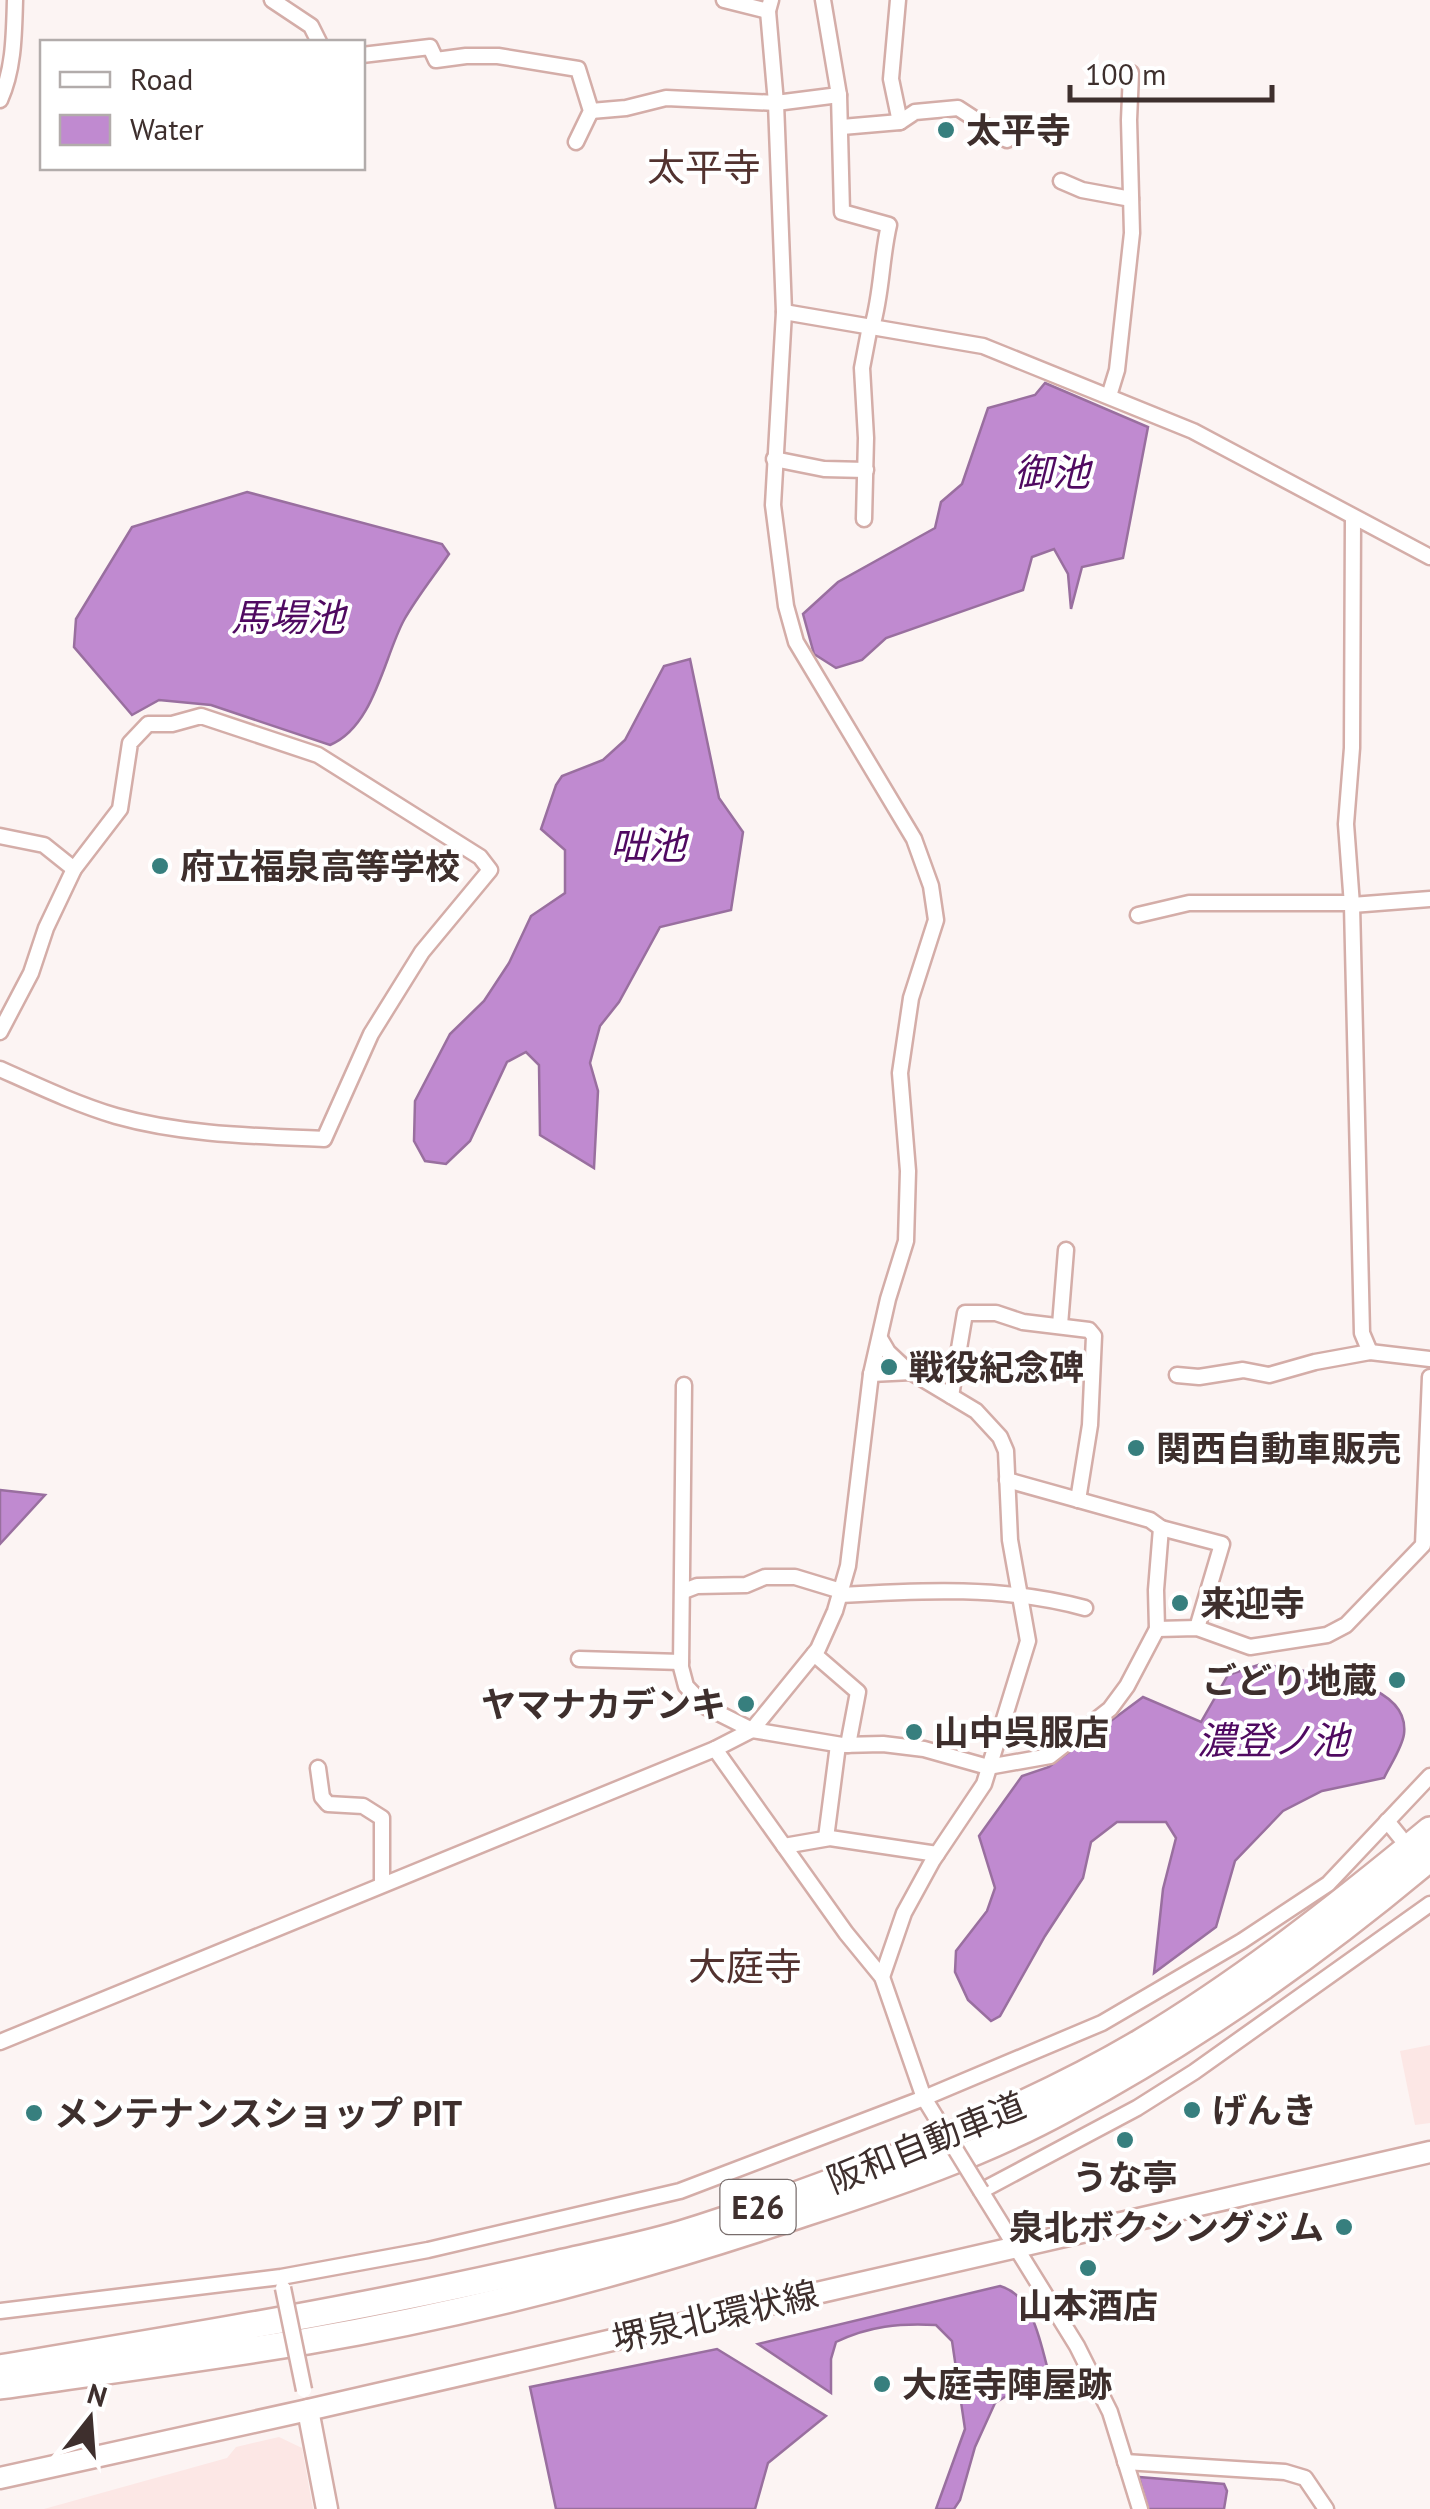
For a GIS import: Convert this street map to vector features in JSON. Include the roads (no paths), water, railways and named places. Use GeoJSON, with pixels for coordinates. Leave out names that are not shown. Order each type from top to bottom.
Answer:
{"type":"FeatureCollection","features":[{"type":"Feature","properties":{"kind":"highway","name":"阪和自動車道"},"geometry":{"type":"LineString","coordinates":[[0,2368],[304,2317],[461,2285],[678,2234],[840,2179],[1050,2091],[1140,2042],[1332,1911],[1430,1830]]}},
{"type":"Feature","properties":{"kind":"highway","name":"阪和自動車道"},"geometry":{"type":"LineString","coordinates":[[0,2386],[309,2340],[468,2309],[682,2255],[939,2167],[1062,2111],[1149,2062],[1343,1930],[1430,1858]]}},
{"type":"Feature","properties":{"kind":"main road","name":"堺泉北環状線"},"geometry":{"type":"LineString","coordinates":[[0,2478],[306,2400],[1014,2247],[1430,2152]]}},
{"type":"Feature","properties":{"kind":"main road"},"geometry":{"type":"LineString","coordinates":[[306,2400],[327,2509]]}},
{"type":"Feature","properties":{"kind":"street"},"geometry":{"type":"LineString","coordinates":[[0,100],[14,44],[15,0]]}},
{"type":"Feature","properties":{"kind":"street"},"geometry":{"type":"LineString","coordinates":[[272,0],[311,26],[319,40]]}},
{"type":"Feature","properties":{"kind":"street"},"geometry":{"type":"LineString","coordinates":[[0,2042],[715,1749],[752,1730],[814,1654],[840,1593],[848,1566],[871,1374],[906,1240],[908,1171],[900,1073],[911,998],[936,920],[931,886],[914,840],[796,642],[786,606],[773,505],[784,312],[770,6],[724,0]]}},
{"type":"Feature","properties":{"kind":"street"},"geometry":{"type":"LineString","coordinates":[[824,0],[840,95],[842,212],[889,225],[881,258],[880,298],[862,368],[864,520]]}},
{"type":"Feature","properties":{"kind":"street"},"geometry":{"type":"LineString","coordinates":[[898,0],[891,79],[900,122]]}},
{"type":"Feature","properties":{"kind":"street"},"geometry":{"type":"LineString","coordinates":[[365,54],[430,48],[436,60],[498,56],[578,69],[590,110],[576,142]]}},
{"type":"Feature","properties":{"kind":"street"},"geometry":{"type":"LineString","coordinates":[[1110,396],[1132,233],[1132,74]]}},
{"type":"Feature","properties":{"kind":"street"},"geometry":{"type":"LineString","coordinates":[[590,110],[626,108],[666,98],[776,103],[840,95]]}},
{"type":"Feature","properties":{"kind":"street"},"geometry":{"type":"LineString","coordinates":[[842,128],[900,122],[916,112],[958,108],[1007,140]]}},
{"type":"Feature","properties":{"kind":"street"},"geometry":{"type":"LineString","coordinates":[[1061,181],[1082,190],[1131,199]]}},
{"type":"Feature","properties":{"kind":"street"},"geometry":{"type":"LineString","coordinates":[[784,312],[983,346],[1194,431],[1430,557]]}},
{"type":"Feature","properties":{"kind":"street"},"geometry":{"type":"LineString","coordinates":[[774,459],[824,469],[866,470]]}},
{"type":"Feature","properties":{"kind":"street"},"geometry":{"type":"LineString","coordinates":[[1353,517],[1352,748],[1346,824],[1352,904],[1362,1333],[1370,1352]]}},
{"type":"Feature","properties":{"kind":"street"},"geometry":{"type":"LineString","coordinates":[[0,1032],[31,973],[46,928],[74,869],[120,809],[130,742],[148,724],[172,724],[201,716],[334,764],[480,857],[490,870],[422,952],[371,1034],[324,1139],[172,1128],[116,1116],[0,1069]]}},
{"type":"Feature","properties":{"kind":"street"},"geometry":{"type":"LineString","coordinates":[[0,836],[44,845],[74,869]]}},
{"type":"Feature","properties":{"kind":"street"},"geometry":{"type":"LineString","coordinates":[[1138,915],[1188,903],[1352,904],[1430,898]]}},
{"type":"Feature","properties":{"kind":"street"},"geometry":{"type":"LineString","coordinates":[[1060,1325],[1066,1250]]}},
{"type":"Feature","properties":{"kind":"street"},"geometry":{"type":"LineString","coordinates":[[950,1396],[966,1313],[996,1313],[1023,1322],[1089,1330],[1094,1336],[1090,1425],[1078,1500]]}},
{"type":"Feature","properties":{"kind":"street"},"geometry":{"type":"LineString","coordinates":[[881,1340],[888,1352],[912,1372],[976,1410],[1000,1437],[1006,1451],[1010,1540],[1028,1641],[984,1784],[938,1854],[898,1926],[882,1977]]}},
{"type":"Feature","properties":{"kind":"street"},"geometry":{"type":"LineString","coordinates":[[1176,1375],[1200,1377],[1243,1370],[1269,1375],[1370,1352],[1430,1358]]}},
{"type":"Feature","properties":{"kind":"street"},"geometry":{"type":"LineString","coordinates":[[871,1374],[912,1372]]}},
{"type":"Feature","properties":{"kind":"street"},"geometry":{"type":"LineString","coordinates":[[1157,1629],[1197,1628],[1250,1647],[1327,1635],[1346,1626],[1423,1545],[1430,1377]]}},
{"type":"Feature","properties":{"kind":"street"},"geometry":{"type":"LineString","coordinates":[[684,1384],[681,1662],[686,1686],[706,1707],[752,1730],[843,1745],[884,1744],[924,1749],[988,1767],[1050,1756],[1110,1708],[1128,1686],[1157,1629],[1161,1528]]}},
{"type":"Feature","properties":{"kind":"street"},"geometry":{"type":"LineString","coordinates":[[1007,1480],[1222,1544],[1197,1628]]}},
{"type":"Feature","properties":{"kind":"street"},"geometry":{"type":"LineString","coordinates":[[684,1591],[697,1586],[746,1585],[765,1576],[795,1577],[840,1593],[920,1590],[1020,1596],[1085,1608]]}},
{"type":"Feature","properties":{"kind":"street"},"geometry":{"type":"LineString","coordinates":[[814,1654],[858,1692],[843,1745],[826,1838]]}},
{"type":"Feature","properties":{"kind":"street"},"geometry":{"type":"LineString","coordinates":[[579,1659],[681,1662]]}},
{"type":"Feature","properties":{"kind":"street"},"geometry":{"type":"LineString","coordinates":[[715,1749],[882,1977],[924,2098],[1077,2346],[1110,2412],[1140,2509]]}},
{"type":"Feature","properties":{"kind":"street"},"geometry":{"type":"LineString","coordinates":[[318,1768],[322,1797],[328,1804],[363,1806],[382,1818],[382,1884]]}},
{"type":"Feature","properties":{"kind":"street"},"geometry":{"type":"LineString","coordinates":[[0,2310],[282,2283],[680,2191],[924,2098],[1102,2022],[1242,1941],[1328,1884],[1430,1776]]}},
{"type":"Feature","properties":{"kind":"street"},"geometry":{"type":"LineString","coordinates":[[1387,1821],[1400,1837]]}},
{"type":"Feature","properties":{"kind":"street"},"geometry":{"type":"LineString","coordinates":[[784,1846],[826,1838],[938,1854]]}},
{"type":"Feature","properties":{"kind":"street"},"geometry":{"type":"LineString","coordinates":[[981,2190],[1166,2090],[1430,1904]]}},
{"type":"Feature","properties":{"kind":"street"},"geometry":{"type":"LineString","coordinates":[[282,2283],[306,2400]]}},
{"type":"Feature","properties":{"kind":"street"},"geometry":{"type":"LineString","coordinates":[[1125,2462],[1286,2472],[1305,2478],[1326,2509]]}},
{"type":"Feature","properties":{"kind":"water","name":"御池"},"geometry":{"type":"Polygon","coordinates":[[[1045,383],[1148,427],[1123,558],[1082,567],[1071,609],[1068,574],[1054,549],[1032,557],[1023,590],[886,638],[862,660],[836,668],[814,654],[803,614],[838,582],[935,528],[941,502],[962,484],[988,408],[1035,395],[1045,383]]]}},
{"type":"Feature","properties":{"kind":"water","name":"馬場池"},"geometry":{"type":"Polygon","coordinates":[[[247,492],[442,544],[449,554],[404,620],[367,707],[345,736],[330,745],[211,705],[159,700],[132,715],[74,647],[76,619],[132,527],[247,492]]]}},
{"type":"Feature","properties":{"kind":"water","name":"咄池"},"geometry":{"type":"Polygon","coordinates":[[[690,659],[719,798],[743,832],[731,910],[660,927],[619,1002],[600,1026],[590,1063],[598,1091],[594,1168],[540,1135],[539,1065],[526,1052],[507,1062],[470,1141],[446,1164],[425,1161],[414,1141],[415,1101],[450,1034],[484,1001],[509,963],[531,916],[565,893],[565,850],[541,829],[556,785],[562,776],[603,760],[625,740],[664,666],[690,659]]]}},
{"type":"Feature","properties":{"kind":"water"},"geometry":{"type":"Polygon","coordinates":[[[0,1490],[45,1495],[0,1544],[0,1490]]]}},
{"type":"Feature","properties":{"kind":"water","name":"濃登ノ池"},"geometry":{"type":"Polygon","coordinates":[[[1261,1664],[1350,1681],[1390,1700],[1401,1715],[1404,1734],[1384,1778],[1322,1791],[1283,1811],[1235,1861],[1216,1927],[1154,1973],[1163,1889],[1176,1838],[1166,1822],[1117,1822],[1091,1842],[1083,1878],[1000,2016],[991,2021],[968,2000],[955,1972],[956,1951],[987,1911],[995,1888],[979,1836],[1022,1776],[1049,1767],[1143,1697],[1201,1722],[1228,1675],[1261,1664]]]}},
{"type":"Feature","properties":{"kind":"water"},"geometry":{"type":"Polygon","coordinates":[[[1000,2286],[1011,2291],[1028,2309],[1048,2370],[995,2403],[954,2509],[936,2509],[965,2429],[952,2341],[936,2325],[885,2327],[836,2342],[831,2359],[831,2393],[758,2344],[1000,2286]]]}},
{"type":"Feature","properties":{"kind":"water"},"geometry":{"type":"Polygon","coordinates":[[[717,2349],[826,2416],[768,2463],[755,2509],[556,2509],[530,2387],[717,2349]]]}},
{"type":"Feature","properties":{"kind":"water"},"geometry":{"type":"Polygon","coordinates":[[[1139,2477],[1224,2484],[1224,2509],[1148,2509],[1139,2477]]]}},
{"type":"Feature","properties":{"kind":"place","name":"太平寺"},"geometry":{"type":"Point","coordinates":[946,130]}},
{"type":"Feature","properties":{"kind":"place","name":"府立福泉高等学校"},"geometry":{"type":"Point","coordinates":[160,866]}},
{"type":"Feature","properties":{"kind":"place","name":"戦役紀念碑"},"geometry":{"type":"Point","coordinates":[889,1367]}},
{"type":"Feature","properties":{"kind":"place","name":"関西自動車販売"},"geometry":{"type":"Point","coordinates":[1136,1448]}},
{"type":"Feature","properties":{"kind":"place","name":"来迎寺"},"geometry":{"type":"Point","coordinates":[1180,1603]}},
{"type":"Feature","properties":{"kind":"place","name":"ごどり地蔵"},"geometry":{"type":"Point","coordinates":[1397,1680]}},
{"type":"Feature","properties":{"kind":"place","name":"ヤマナカデンキ"},"geometry":{"type":"Point","coordinates":[746,1704]}},
{"type":"Feature","properties":{"kind":"place","name":"山中呉服店"},"geometry":{"type":"Point","coordinates":[914,1732]}},
{"type":"Feature","properties":{"kind":"place","name":"げんき"},"geometry":{"type":"Point","coordinates":[1192,2110]}},
{"type":"Feature","properties":{"kind":"place","name":"メンテナンスショップ PIT"},"geometry":{"type":"Point","coordinates":[34,2113]}},
{"type":"Feature","properties":{"kind":"place","name":"うな亭"},"geometry":{"type":"Point","coordinates":[1125,2140]}},
{"type":"Feature","properties":{"kind":"place","name":"泉北ボクシングジム"},"geometry":{"type":"Point","coordinates":[1344,2227]}},
{"type":"Feature","properties":{"kind":"place","name":"山本酒店"},"geometry":{"type":"Point","coordinates":[1088,2268]}},
{"type":"Feature","properties":{"kind":"place","name":"大庭寺陣屋跡"},"geometry":{"type":"Point","coordinates":[882,2384]}},
{"type":"Feature","properties":{"kind":"district","name":"太平寺"},"geometry":{"type":"Point","coordinates":[704,166]}},
{"type":"Feature","properties":{"kind":"district","name":"大庭寺"},"geometry":{"type":"Point","coordinates":[745,1965]}}]}
